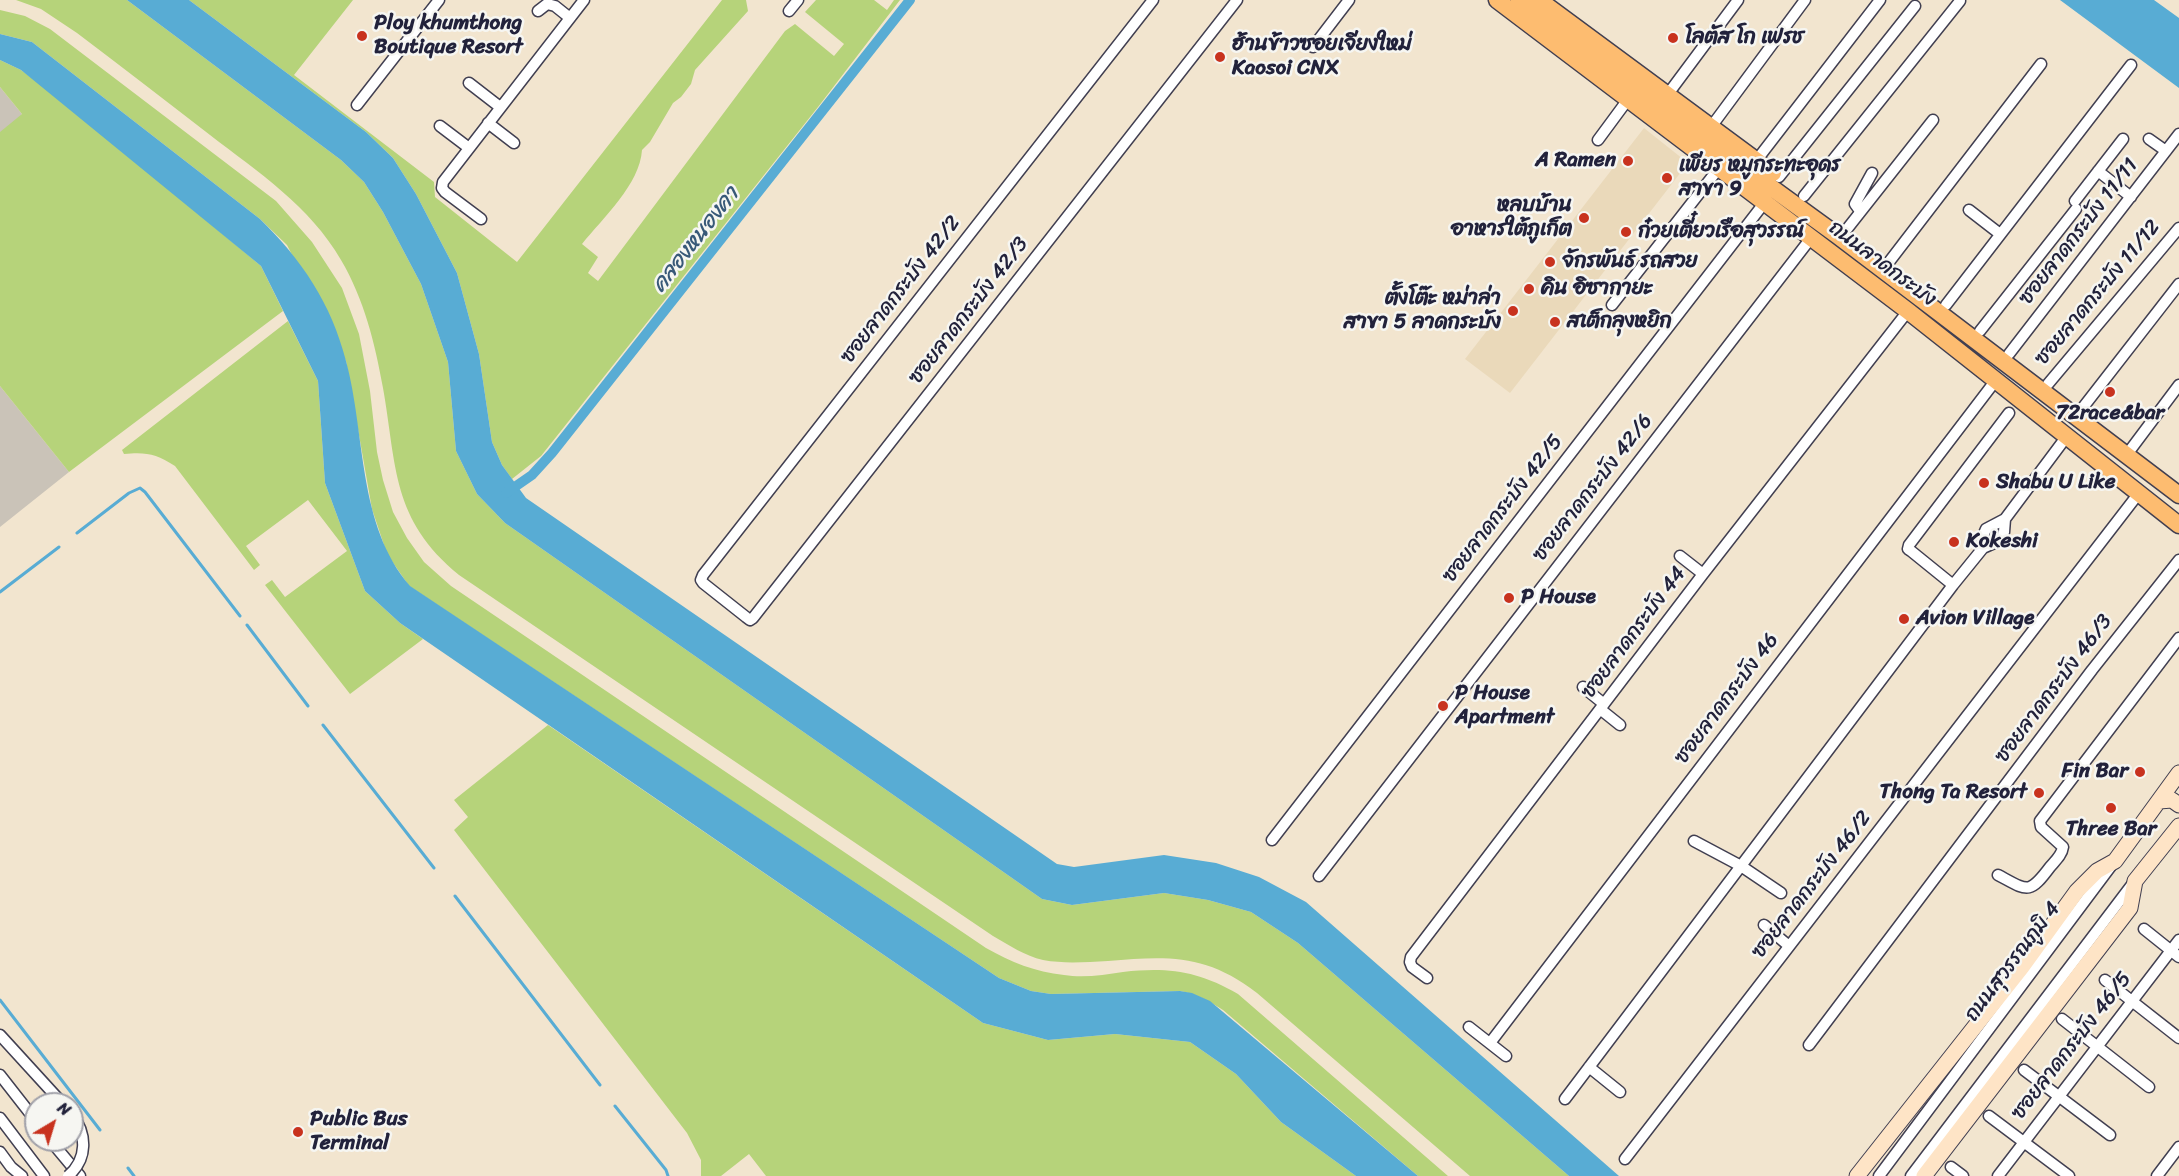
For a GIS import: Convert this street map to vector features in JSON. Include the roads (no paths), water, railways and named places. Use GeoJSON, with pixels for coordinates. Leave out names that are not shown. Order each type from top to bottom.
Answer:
{"type":"FeatureCollection","features":[{"type":"Feature","properties":{"kind":"main road","name":"ถนนลาดกระบัง"},"geometry":{"type":"LineString","coordinates":[[1497,0],[1908,311],[2179,525]]}},
{"type":"Feature","properties":{"kind":"main road"},"geometry":{"type":"LineString","coordinates":[[1519,0],[1647,97],[1838,236],[2179,495]]}},
{"type":"Feature","properties":{"kind":"main road","name":"ถนนลาดกระบัง"},"geometry":{"type":"LineString","coordinates":[[1539,0],[1779,177],[2179,486]]}},
{"type":"Feature","properties":{"kind":"main road"},"geometry":{"type":"LineString","coordinates":[[1647,112],[1680,128],[1768,190],[2179,511]]}},
{"type":"Feature","properties":{"kind":"street"},"geometry":{"type":"LineString","coordinates":[[357,105],[439,0]]}},
{"type":"Feature","properties":{"kind":"street"},"geometry":{"type":"LineString","coordinates":[[481,219],[442,188],[443,182],[584,0]]}},
{"type":"Feature","properties":{"kind":"street"},"geometry":{"type":"LineString","coordinates":[[789,11],[798,0]]}},
{"type":"Feature","properties":{"kind":"street","name":"ซอยลาดกระบัง 42/2"},"geometry":{"type":"LineString","coordinates":[[724,600],[703,583],[701,580],[703,575],[1153,0]]}},
{"type":"Feature","properties":{"kind":"street","name":"ซอยลาดกระบัง 42/3"},"geometry":{"type":"LineString","coordinates":[[724,600],[750,620],[753,618],[1237,0]]}},
{"type":"Feature","properties":{"kind":"street"},"geometry":{"type":"LineString","coordinates":[[1313,47],[1349,0]]}},
{"type":"Feature","properties":{"kind":"street"},"geometry":{"type":"LineString","coordinates":[[1668,94],[1738,0]]}},
{"type":"Feature","properties":{"kind":"street"},"geometry":{"type":"LineString","coordinates":[[1712,127],[1805,0]]}},
{"type":"Feature","properties":{"kind":"street"},"geometry":{"type":"LineString","coordinates":[[1756,160],[1880,0]]}},
{"type":"Feature","properties":{"kind":"street"},"geometry":{"type":"LineString","coordinates":[[1804,196],[1959,1]]}},
{"type":"Feature","properties":{"kind":"street"},"geometry":{"type":"LineString","coordinates":[[538,11],[548,4],[555,6],[570,18]]}},
{"type":"Feature","properties":{"kind":"street"},"geometry":{"type":"LineString","coordinates":[[1779,177],[1915,6]]}},
{"type":"Feature","properties":{"kind":"street"},"geometry":{"type":"LineString","coordinates":[[1889,262],[2041,64]]}},
{"type":"Feature","properties":{"kind":"street"},"geometry":{"type":"LineString","coordinates":[[1946,305],[2131,65]]}},
{"type":"Feature","properties":{"kind":"street"},"geometry":{"type":"LineString","coordinates":[[469,83],[500,107]]}},
{"type":"Feature","properties":{"kind":"street"},"geometry":{"type":"LineString","coordinates":[[1598,140],[1629,98]]}},
{"type":"Feature","properties":{"kind":"street"},"geometry":{"type":"LineString","coordinates":[[1847,229],[1933,120]]}},
{"type":"Feature","properties":{"kind":"street"},"geometry":{"type":"LineString","coordinates":[[488,123],[514,142]]}},
{"type":"Feature","properties":{"kind":"street"},"geometry":{"type":"LineString","coordinates":[[440,126],[469,148]]}},
{"type":"Feature","properties":{"kind":"street","name":"ซอยลาดกระบัง 11/11"},"geometry":{"type":"LineString","coordinates":[[2009,354],[2179,134]]}},
{"type":"Feature","properties":{"kind":"street"},"geometry":{"type":"LineString","coordinates":[[1980,331],[2123,139]]}},
{"type":"Feature","properties":{"kind":"street"},"geometry":{"type":"LineString","coordinates":[[2149,139],[2166,151]]}},
{"type":"Feature","properties":{"kind":"street"},"geometry":{"type":"LineString","coordinates":[[1612,305],[1719,168]]}},
{"type":"Feature","properties":{"kind":"street"},"geometry":{"type":"LineString","coordinates":[[2098,171],[2131,197]]}},
{"type":"Feature","properties":{"kind":"street"},"geometry":{"type":"LineString","coordinates":[[1860,211],[1855,204],[1856,199],[1872,173]]}},
{"type":"Feature","properties":{"kind":"street","name":"ซอยลาดกระบัง 42/5"},"geometry":{"type":"LineString","coordinates":[[1272,840],[1764,202]]}},
{"type":"Feature","properties":{"kind":"street"},"geometry":{"type":"LineString","coordinates":[[1969,210],[2000,234]]}},
{"type":"Feature","properties":{"kind":"street","name":"ซอยลาดกระบัง 11/12"},"geometry":{"type":"LineString","coordinates":[[2048,384],[2179,228]]}},
{"type":"Feature","properties":{"kind":"street","name":"ซอยลาดกระบัง 42/6"},"geometry":{"type":"LineString","coordinates":[[1319,876],[1810,238]]}},
{"type":"Feature","properties":{"kind":"street"},"geometry":{"type":"LineString","coordinates":[[2080,410],[2179,284]]}},
{"type":"Feature","properties":{"kind":"street","name":"ซอยลาดกระบัง 44"},"geometry":{"type":"LineString","coordinates":[[1427,978],[1412,967],[1411,957],[1703,574],[1908,311]]}},
{"type":"Feature","properties":{"kind":"street","name":"ซอยลาดกระบัง 46"},"geometry":{"type":"LineString","coordinates":[[1490,1043],[1996,380]]}},
{"type":"Feature","properties":{"kind":"street"},"geometry":{"type":"LineString","coordinates":[[2130,449],[2179,386]]}},
{"type":"Feature","properties":{"kind":"street"},"geometry":{"type":"LineString","coordinates":[[1953,585],[1908,549],[1909,545],[2009,413]]}},
{"type":"Feature","properties":{"kind":"street"},"geometry":{"type":"LineString","coordinates":[[1983,548],[1986,528],[2005,519],[2067,436]]}},
{"type":"Feature","properties":{"kind":"street","name":"ซอยลาดกระบัง 46/2"},"geometry":{"type":"LineString","coordinates":[[1625,1159],[2139,493]]}},
{"type":"Feature","properties":{"kind":"street"},"geometry":{"type":"LineString","coordinates":[[1565,1099],[1953,585],[1983,548],[2001,540],[2005,519]]}},
{"type":"Feature","properties":{"kind":"street"},"geometry":{"type":"LineString","coordinates":[[1680,556],[1703,574]]}},
{"type":"Feature","properties":{"kind":"street","name":"ซอยลาดกระบัง 46/3"},"geometry":{"type":"LineString","coordinates":[[1809,1045],[2179,560]]}},
{"type":"Feature","properties":{"kind":"street"},"geometry":{"type":"LineString","coordinates":[[1998,875],[2019,886],[2031,888],[2037,885],[2063,847],[2041,827],[2040,821],[2179,638]]}},
{"type":"Feature","properties":{"kind":"street"},"geometry":{"type":"LineString","coordinates":[[1583,687],[1620,725]]}},
{"type":"Feature","properties":{"kind":"street","name":"ถนนสุวรรณภูมิ 4"},"geometry":{"type":"LineString","coordinates":[[1879,1176],[2179,773]]}},
{"type":"Feature","properties":{"kind":"street"},"geometry":{"type":"LineString","coordinates":[[2159,801],[2172,800],[2179,805]]}},
{"type":"Feature","properties":{"kind":"street"},"geometry":{"type":"LineString","coordinates":[[1911,1176],[2044,999],[2179,826]]}},
{"type":"Feature","properties":{"kind":"street"},"geometry":{"type":"LineString","coordinates":[[1694,841],[1741,866],[1781,893]]}},
{"type":"Feature","properties":{"kind":"street"},"geometry":{"type":"LineString","coordinates":[[1857,1176],[2022,967],[2077,891],[2097,871],[2115,861]]}},
{"type":"Feature","properties":{"kind":"street"},"geometry":{"type":"LineString","coordinates":[[1924,1176],[2130,908],[2135,881]]}},
{"type":"Feature","properties":{"kind":"street"},"geometry":{"type":"LineString","coordinates":[[1764,925],[1789,946]]}},
{"type":"Feature","properties":{"kind":"street"},"geometry":{"type":"LineString","coordinates":[[2144,929],[2175,953]]}},
{"type":"Feature","properties":{"kind":"street","name":"ซอยลาดกระบัง 46/5"},"geometry":{"type":"LineString","coordinates":[[1998,1176],[2131,1001],[2175,953],[2179,940]]}},
{"type":"Feature","properties":{"kind":"street"},"geometry":{"type":"LineString","coordinates":[[2105,980],[2179,1038]]}},
{"type":"Feature","properties":{"kind":"street"},"geometry":{"type":"LineString","coordinates":[[2062,1019],[2149,1087]]}},
{"type":"Feature","properties":{"kind":"street"},"geometry":{"type":"LineString","coordinates":[[1469,1027],[1506,1056]]}},
{"type":"Feature","properties":{"kind":"street"},"geometry":{"type":"LineString","coordinates":[[0,1035],[52,1092]]}},
{"type":"Feature","properties":{"kind":"street"},"geometry":{"type":"LineString","coordinates":[[1589,1067],[1620,1092]]}},
{"type":"Feature","properties":{"kind":"street"},"geometry":{"type":"LineString","coordinates":[[2024,1070],[2110,1135]]}},
{"type":"Feature","properties":{"kind":"street"},"geometry":{"type":"LineString","coordinates":[[0,1075],[24,1106]]}},
{"type":"Feature","properties":{"kind":"street"},"geometry":{"type":"LineString","coordinates":[[1989,1116],[2069,1176]]}},
{"type":"Feature","properties":{"kind":"street"},"geometry":{"type":"LineString","coordinates":[[0,1118],[44,1176]]}},
{"type":"Feature","properties":{"kind":"street"},"geometry":{"type":"LineString","coordinates":[[2157,1176],[2179,1147]]}},
{"type":"Feature","properties":{"kind":"street"},"geometry":{"type":"LineString","coordinates":[[0,1152],[11,1167],[22,1176]]}},
{"type":"Feature","properties":{"kind":"street"},"geometry":{"type":"LineString","coordinates":[[60,1152],[80,1176]]}},
{"type":"Feature","properties":{"kind":"street"},"geometry":{"type":"LineString","coordinates":[[68,1176],[77,1168],[84,1152]]}},
{"type":"Feature","properties":{"kind":"street"},"geometry":{"type":"LineString","coordinates":[[1951,1167],[1963,1176]]}},
{"type":"Feature","properties":{"kind":"water"},"geometry":{"type":"Polygon","coordinates":[[[127,0],[189,0],[366,132],[393,158],[416,194],[457,273],[479,354],[492,442],[502,465],[526,498],[1057,864],[1074,867],[1164,855],[1216,863],[1259,877],[1306,902],[1619,1176],[1569,1176],[1298,943],[1251,912],[1208,900],[1164,893],[1072,905],[1042,899],[505,523],[477,494],[456,451],[448,362],[421,284],[383,212],[364,182],[341,160],[127,0]]]}},
{"type":"Feature","properties":{"kind":"water"},"geometry":{"type":"Polygon","coordinates":[[[2060,0],[2154,0],[2179,18],[2179,88],[2060,0]]]}},
{"type":"Feature","properties":{"kind":"water"},"geometry":{"type":"Polygon","coordinates":[[[0,34],[32,42],[260,219],[302,267],[323,301],[340,340],[352,389],[372,507],[380,535],[393,562],[410,586],[999,978],[1031,991],[1051,994],[1180,991],[1192,993],[1210,1001],[1418,1176],[1356,1176],[1281,1122],[1236,1074],[1190,1042],[1115,1034],[1048,1040],[983,1023],[400,623],[365,591],[325,483],[318,381],[261,266],[21,70],[0,60],[0,34]]]}},
{"type":"Feature","properties":{"kind":"waterway","name":"คลองหนองคา"},"geometry":{"type":"LineString","coordinates":[[506,493],[532,475],[552,453],[910,0]]}},
{"type":"Feature","properties":{"kind":"waterway"},"geometry":{"type":"LineString","coordinates":[[77,533],[129,493],[140,488],[240,616]]}},
{"type":"Feature","properties":{"kind":"waterway"},"geometry":{"type":"LineString","coordinates":[[0,592],[59,547]]}},
{"type":"Feature","properties":{"kind":"waterway"},"geometry":{"type":"LineString","coordinates":[[247,625],[308,706]]}},
{"type":"Feature","properties":{"kind":"waterway"},"geometry":{"type":"LineString","coordinates":[[323,725],[434,868]]}},
{"type":"Feature","properties":{"kind":"waterway"},"geometry":{"type":"LineString","coordinates":[[455,896],[600,1085]]}},
{"type":"Feature","properties":{"kind":"waterway"},"geometry":{"type":"LineString","coordinates":[[0,1000],[100,1130]]}},
{"type":"Feature","properties":{"kind":"waterway"},"geometry":{"type":"LineString","coordinates":[[615,1106],[666,1170],[668,1176]]}},
{"type":"Feature","properties":{"kind":"waterway"},"geometry":{"type":"LineString","coordinates":[[128,1168],[134,1176]]}},
{"type":"Feature","properties":{"kind":"place","name":"Ploy khumthong Boutique Resort"},"geometry":{"type":"Point","coordinates":[362,36]}},
{"type":"Feature","properties":{"kind":"place","name":"โลตัส โก เฟรช"},"geometry":{"type":"Point","coordinates":[1673,38]}},
{"type":"Feature","properties":{"kind":"place","name":"ฮ้านข้าวซอยเจียงใหม่ Kaosoi CNX"},"geometry":{"type":"Point","coordinates":[1220,57]}},
{"type":"Feature","properties":{"kind":"place","name":"A Ramen"},"geometry":{"type":"Point","coordinates":[1628,161]}},
{"type":"Feature","properties":{"kind":"place","name":"เพียร หมูกระทะอุดร สาขา 9"},"geometry":{"type":"Point","coordinates":[1667,178]}},
{"type":"Feature","properties":{"kind":"place","name":"หลบบ้าน อาหารใต้ภูเก็ต"},"geometry":{"type":"Point","coordinates":[1584,218]}},
{"type":"Feature","properties":{"kind":"place","name":"ก๋วยเตี๋ยวเรือสุวรรณ์"},"geometry":{"type":"Point","coordinates":[1626,232]}},
{"type":"Feature","properties":{"kind":"place","name":"จักรพันธ์ รถสวย"},"geometry":{"type":"Point","coordinates":[1550,262]}},
{"type":"Feature","properties":{"kind":"place","name":"คิน อิซากายะ"},"geometry":{"type":"Point","coordinates":[1529,289]}},
{"type":"Feature","properties":{"kind":"place","name":"ตั้งโต๊ะ หม่าล่า สาขา 5 ลาดกระบัง"},"geometry":{"type":"Point","coordinates":[1513,311]}},
{"type":"Feature","properties":{"kind":"place","name":"สเต็กลุงหยิก"},"geometry":{"type":"Point","coordinates":[1555,322]}},
{"type":"Feature","properties":{"kind":"place","name":"72race&bar"},"geometry":{"type":"Point","coordinates":[2110,392]}},
{"type":"Feature","properties":{"kind":"place","name":"Shabu U Like"},"geometry":{"type":"Point","coordinates":[1984,483]}},
{"type":"Feature","properties":{"kind":"place","name":"Kokeshi"},"geometry":{"type":"Point","coordinates":[1954,542]}},
{"type":"Feature","properties":{"kind":"place","name":"P House"},"geometry":{"type":"Point","coordinates":[1509,598]}},
{"type":"Feature","properties":{"kind":"place","name":"Avion Village"},"geometry":{"type":"Point","coordinates":[1904,619]}},
{"type":"Feature","properties":{"kind":"place","name":"P House Apartment"},"geometry":{"type":"Point","coordinates":[1443,706]}},
{"type":"Feature","properties":{"kind":"place","name":"Fin Bar"},"geometry":{"type":"Point","coordinates":[2140,772]}},
{"type":"Feature","properties":{"kind":"place","name":"Thong Ta Resort"},"geometry":{"type":"Point","coordinates":[2039,793]}},
{"type":"Feature","properties":{"kind":"place","name":"Three Bar"},"geometry":{"type":"Point","coordinates":[2111,808]}},
{"type":"Feature","properties":{"kind":"place","name":"Public Bus Terminal"},"geometry":{"type":"Point","coordinates":[298,1132]}}]}
